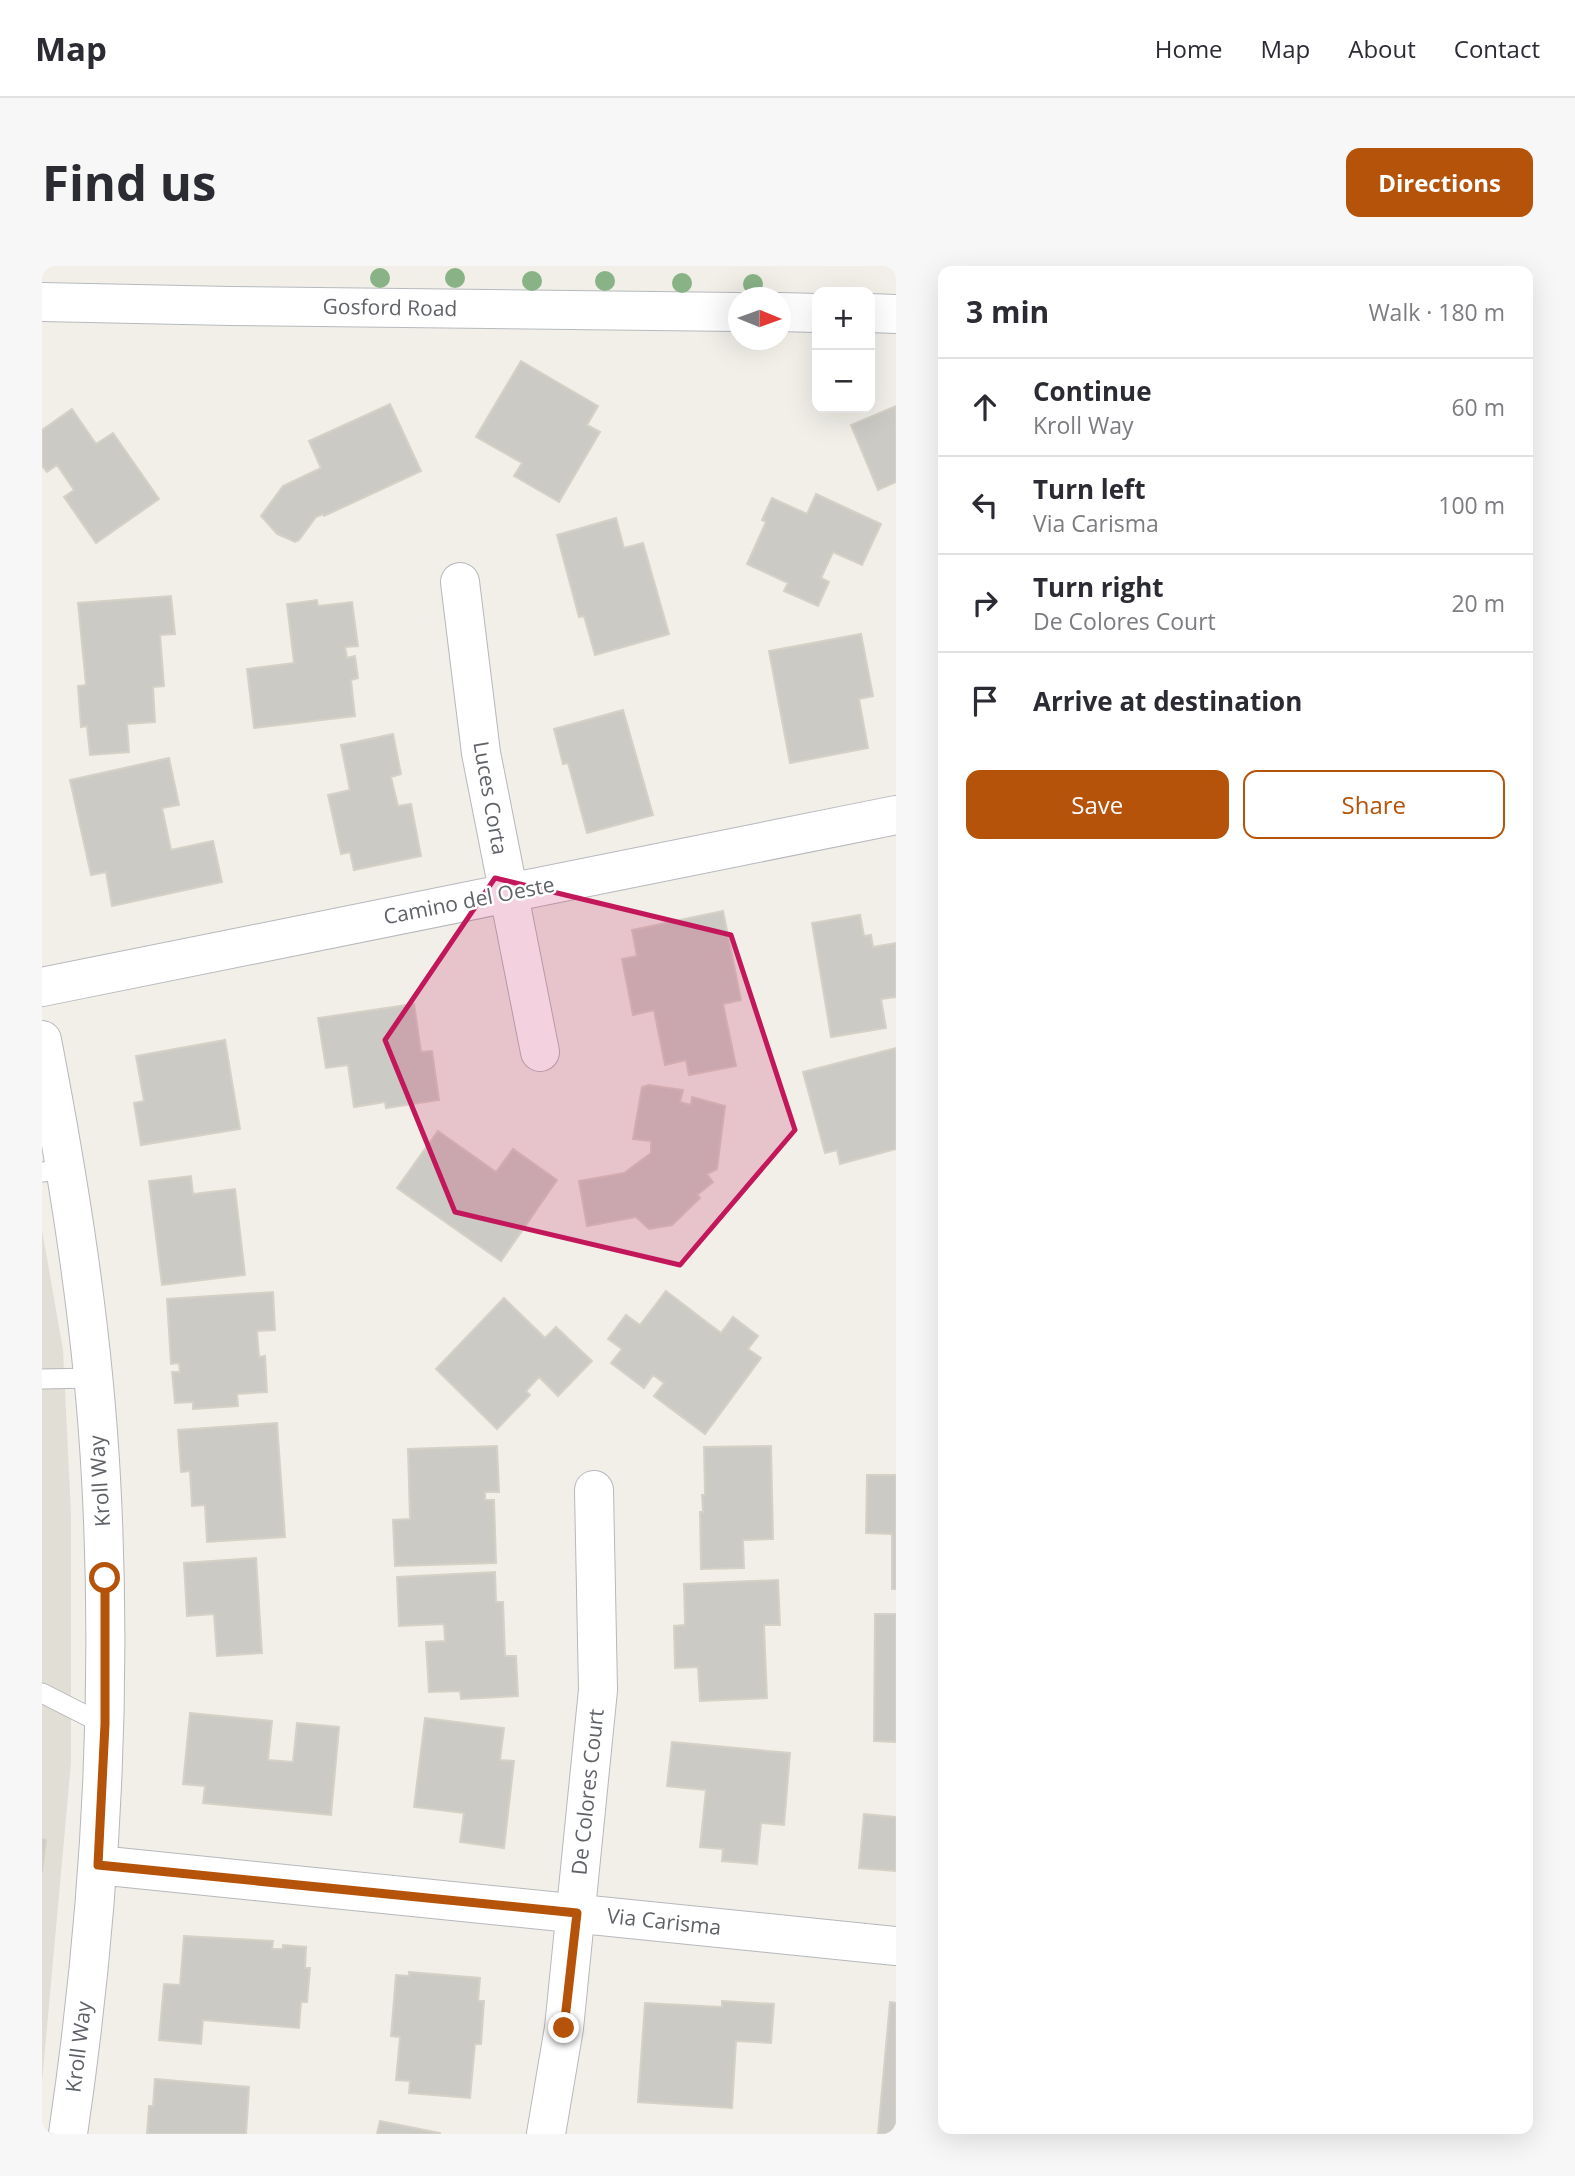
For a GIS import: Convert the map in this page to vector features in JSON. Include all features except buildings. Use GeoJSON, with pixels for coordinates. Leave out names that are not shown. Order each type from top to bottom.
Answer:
{"type":"FeatureCollection","features":[{"type":"Feature","properties":{"kind":"street","name":"Gosford Road"},"geometry":{"type":"LineString","coordinates":[[42,302],[728,312]]}},
{"type":"Feature","properties":{"kind":"street"},"geometry":{"type":"LineString","coordinates":[[791,312],[812,313]]}},
{"type":"Feature","properties":{"kind":"street"},"geometry":{"type":"LineString","coordinates":[[875,313],[896,314]]}},
{"type":"Feature","properties":{"kind":"street","name":"Luces Corta"},"geometry":{"type":"LineString","coordinates":[[460,582],[481,753],[540,1052]]}},
{"type":"Feature","properties":{"kind":"street","name":"Camino del Oeste"},"geometry":{"type":"LineString","coordinates":[[42,987],[896,815]]}},
{"type":"Feature","properties":{"kind":"street","name":"Kroll Way"},"geometry":{"type":"LineString","coordinates":[[42,1040],[54,1171],[88,1322],[101,1476],[105,1578],[105,1724],[98,1865],[68,2134]]}},
{"type":"Feature","properties":{"kind":"street","name":"De Colores Court"},"geometry":{"type":"LineString","coordinates":[[546,2134],[564,2028],[598,1690],[594,1490]]}},
{"type":"Feature","properties":{"kind":"street","name":"Via Carisma"},"geometry":{"type":"LineString","coordinates":[[98,1865],[896,1946]]}},
{"type":"Feature","properties":{"kind":"lane"},"geometry":{"type":"LineString","coordinates":[[42,1379],[92,1378]]}},
{"type":"Feature","properties":{"kind":"lane"},"geometry":{"type":"LineString","coordinates":[[42,1693],[105,1724]]}},
{"type":"Feature","properties":{"kind":"highlighted area"},"geometry":{"type":"Polygon","coordinates":[[[495,878],[731,935],[795,1130],[680,1265],[455,1212],[385,1040],[495,878]]]}},
{"type":"Feature","properties":{"kind":"shaded area"},"geometry":{"type":"Polygon","coordinates":[[[42,1230],[63,1350],[71,1513],[71,1763],[42,2082],[42,1230]]]}},
{"type":"Feature","properties":{"kind":"route"},"geometry":{"type":"LineString","coordinates":[[105,1578],[105,1724],[98,1865],[577,1913],[564,2028]]}}]}
